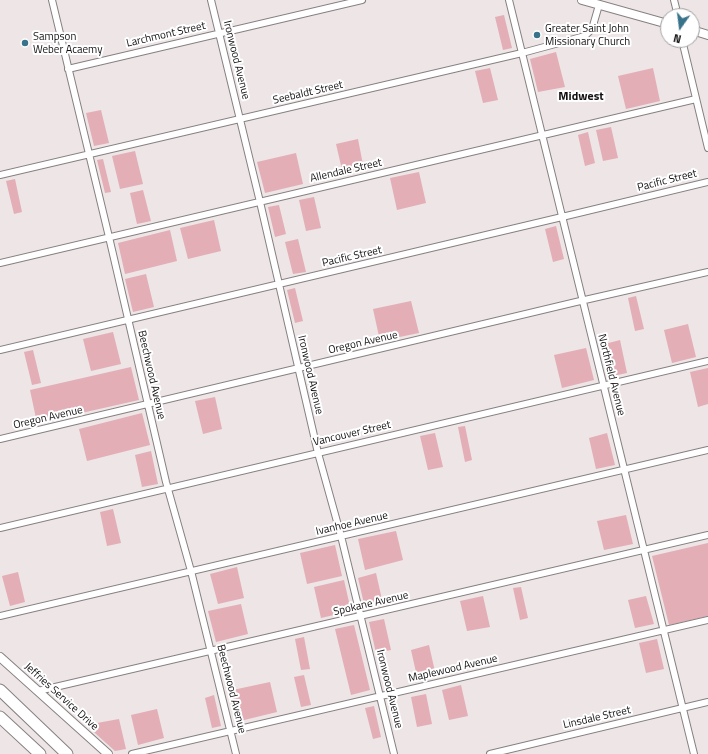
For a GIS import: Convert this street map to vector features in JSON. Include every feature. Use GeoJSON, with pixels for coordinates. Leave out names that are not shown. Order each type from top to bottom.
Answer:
{"type":"FeatureCollection","features":[{"type":"Feature","properties":{"kind":"highway"},"geometry":{"type":"LineString","coordinates":[[0,690],[67,754]]}},
{"type":"Feature","properties":{"kind":"highway"},"geometry":{"type":"LineString","coordinates":[[0,717],[40,754]]}},
{"type":"Feature","properties":{"kind":"street","name":"Beechwood Avenue"},"geometry":{"type":"LineString","coordinates":[[52,0],[168,489],[191,571],[236,754]]}},
{"type":"Feature","properties":{"kind":"street","name":"Ironwood Avenue"},"geometry":{"type":"LineString","coordinates":[[211,0],[260,202],[318,453],[394,754]]}},
{"type":"Feature","properties":{"kind":"street","name":"Larchmont Street"},"geometry":{"type":"LineString","coordinates":[[68,69],[362,0]]}},
{"type":"Feature","properties":{"kind":"street","name":"Northfield Avenue"},"geometry":{"type":"LineString","coordinates":[[509,0],[694,754]]}},
{"type":"Feature","properties":{"kind":"street"},"geometry":{"type":"LineString","coordinates":[[582,0],[660,22]]}},
{"type":"Feature","properties":{"kind":"street","name":"Seebaldt Street"},"geometry":{"type":"LineString","coordinates":[[0,175],[522,53],[585,36],[592,29],[594,3]]}},
{"type":"Feature","properties":{"kind":"street"},"geometry":{"type":"LineString","coordinates":[[684,48],[708,148]]}},
{"type":"Feature","properties":{"kind":"street","name":"Allendale Street"},"geometry":{"type":"LineString","coordinates":[[0,263],[696,99]]}},
{"type":"Feature","properties":{"kind":"street","name":"Pacific Street"},"geometry":{"type":"LineString","coordinates":[[0,350],[562,218],[708,182]]}},
{"type":"Feature","properties":{"kind":"street","name":"Oregon Avenue"},"geometry":{"type":"LineString","coordinates":[[0,439],[708,272]]}},
{"type":"Feature","properties":{"kind":"street","name":"Vancouver Street"},"geometry":{"type":"LineString","coordinates":[[0,528],[708,361]]}},
{"type":"Feature","properties":{"kind":"street","name":"Ivanhoe Avenue"},"geometry":{"type":"LineString","coordinates":[[0,616],[708,450]]}},
{"type":"Feature","properties":{"kind":"street","name":"Spokane Avenue"},"geometry":{"type":"LineString","coordinates":[[38,691],[708,535]]}},
{"type":"Feature","properties":{"kind":"street","name":"Maplewood Avenue"},"geometry":{"type":"LineString","coordinates":[[132,754],[708,620]]}},
{"type":"Feature","properties":{"kind":"street","name":"Jeffries Service Drive"},"geometry":{"type":"LineString","coordinates":[[0,658],[108,754]]}},
{"type":"Feature","properties":{"kind":"street","name":"Linsdale Street"},"geometry":{"type":"LineString","coordinates":[[490,754],[708,702]]}},
{"type":"Feature","properties":{"kind":"shaded area"},"geometry":{"type":"Polygon","coordinates":[[[504,15],[512,48],[503,50],[495,17],[504,15]]]}},
{"type":"Feature","properties":{"kind":"shaded area"},"geometry":{"type":"Polygon","coordinates":[[[556,52],[565,87],[538,92],[530,59],[556,52]]]}},
{"type":"Feature","properties":{"kind":"shaded area"},"geometry":{"type":"Polygon","coordinates":[[[490,68],[498,100],[483,103],[475,71],[490,68]]]}},
{"type":"Feature","properties":{"kind":"shaded area"},"geometry":{"type":"Polygon","coordinates":[[[653,68],[660,101],[626,109],[618,76],[653,68]]]}},
{"type":"Feature","properties":{"kind":"shaded area"},"geometry":{"type":"Polygon","coordinates":[[[101,110],[109,143],[94,146],[86,113],[101,110]]]}},
{"type":"Feature","properties":{"kind":"shaded area"},"geometry":{"type":"Polygon","coordinates":[[[611,127],[618,158],[603,161],[596,130],[611,127]]]}},
{"type":"Feature","properties":{"kind":"shaded area"},"geometry":{"type":"Polygon","coordinates":[[[588,132],[595,163],[585,166],[578,135],[588,132]]]}},
{"type":"Feature","properties":{"kind":"shaded area"},"geometry":{"type":"Polygon","coordinates":[[[358,139],[364,170],[343,174],[336,144],[358,139]]]}},
{"type":"Feature","properties":{"kind":"shaded area"},"geometry":{"type":"Polygon","coordinates":[[[135,151],[143,184],[120,189],[112,156],[135,151]]]}},
{"type":"Feature","properties":{"kind":"shaded area"},"geometry":{"type":"Polygon","coordinates":[[[296,153],[303,184],[265,193],[257,162],[296,153]]]}},
{"type":"Feature","properties":{"kind":"shaded area"},"geometry":{"type":"Polygon","coordinates":[[[103,159],[111,192],[105,193],[97,160],[103,159]]]}},
{"type":"Feature","properties":{"kind":"shaded area"},"geometry":{"type":"Polygon","coordinates":[[[419,172],[426,203],[397,210],[390,178],[419,172]]]}},
{"type":"Feature","properties":{"kind":"shaded area"},"geometry":{"type":"Polygon","coordinates":[[[15,179],[22,212],[14,214],[6,181],[15,179]]]}},
{"type":"Feature","properties":{"kind":"shaded area"},"geometry":{"type":"Polygon","coordinates":[[[143,190],[151,221],[137,224],[130,193],[143,190]]]}},
{"type":"Feature","properties":{"kind":"shaded area"},"geometry":{"type":"Polygon","coordinates":[[[314,197],[321,228],[306,231],[299,200],[314,197]]]}},
{"type":"Feature","properties":{"kind":"shaded area"},"geometry":{"type":"Polygon","coordinates":[[[279,205],[286,234],[275,237],[268,207],[279,205]]]}},
{"type":"Feature","properties":{"kind":"shaded area"},"geometry":{"type":"Polygon","coordinates":[[[214,220],[221,251],[188,259],[180,228],[214,220]]]}},
{"type":"Feature","properties":{"kind":"shaded area"},"geometry":{"type":"Polygon","coordinates":[[[556,226],[564,259],[553,262],[545,229],[556,226]]]}},
{"type":"Feature","properties":{"kind":"shaded area"},"geometry":{"type":"Polygon","coordinates":[[[170,230],[177,261],[125,274],[118,243],[170,230]]]}},
{"type":"Feature","properties":{"kind":"shaded area"},"geometry":{"type":"Polygon","coordinates":[[[298,239],[306,272],[293,274],[285,242],[298,239]]]}},
{"type":"Feature","properties":{"kind":"shaded area"},"geometry":{"type":"Polygon","coordinates":[[[146,274],[154,307],[133,312],[125,279],[146,274]]]}},
{"type":"Feature","properties":{"kind":"shaded area"},"geometry":{"type":"Polygon","coordinates":[[[295,288],[303,321],[295,323],[287,290],[295,288]]]}},
{"type":"Feature","properties":{"kind":"shaded area"},"geometry":{"type":"Polygon","coordinates":[[[636,296],[644,329],[635,331],[628,298],[636,296]]]}},
{"type":"Feature","properties":{"kind":"shaded area"},"geometry":{"type":"Polygon","coordinates":[[[411,301],[419,333],[380,341],[373,309],[411,301]]]}},
{"type":"Feature","properties":{"kind":"shaded area"},"geometry":{"type":"Polygon","coordinates":[[[688,324],[696,357],[672,363],[664,330],[688,324]]]}},
{"type":"Feature","properties":{"kind":"shaded area"},"geometry":{"type":"Polygon","coordinates":[[[113,332],[121,364],[91,371],[83,339],[113,332]]]}},
{"type":"Feature","properties":{"kind":"shaded area"},"geometry":{"type":"Polygon","coordinates":[[[620,340],[627,373],[608,377],[601,345],[620,340]]]}},
{"type":"Feature","properties":{"kind":"shaded area"},"geometry":{"type":"Polygon","coordinates":[[[586,348],[594,380],[562,388],[554,355],[586,348]]]}},
{"type":"Feature","properties":{"kind":"shaded area"},"geometry":{"type":"Polygon","coordinates":[[[33,350],[41,383],[32,385],[24,352],[33,350]]]}},
{"type":"Feature","properties":{"kind":"shaded area"},"geometry":{"type":"Polygon","coordinates":[[[131,367],[139,400],[37,423],[30,390],[131,367]]]}},
{"type":"Feature","properties":{"kind":"shaded area"},"geometry":{"type":"Polygon","coordinates":[[[708,368],[708,404],[698,407],[690,372],[708,368]]]}},
{"type":"Feature","properties":{"kind":"shaded area"},"geometry":{"type":"Polygon","coordinates":[[[215,397],[222,429],[203,434],[195,401],[215,397]]]}},
{"type":"Feature","properties":{"kind":"shaded area"},"geometry":{"type":"Polygon","coordinates":[[[142,413],[150,445],[87,461],[79,429],[142,413]]]}},
{"type":"Feature","properties":{"kind":"shaded area"},"geometry":{"type":"Polygon","coordinates":[[[465,426],[472,460],[465,462],[458,427],[465,426]]]}},
{"type":"Feature","properties":{"kind":"shaded area"},"geometry":{"type":"Polygon","coordinates":[[[435,433],[443,467],[428,470],[420,436],[435,433]]]}},
{"type":"Feature","properties":{"kind":"shaded area"},"geometry":{"type":"Polygon","coordinates":[[[607,433],[615,465],[596,469],[589,438],[607,433]]]}},
{"type":"Feature","properties":{"kind":"shaded area"},"geometry":{"type":"Polygon","coordinates":[[[151,451],[158,484],[142,487],[135,455],[151,451]]]}},
{"type":"Feature","properties":{"kind":"shaded area"},"geometry":{"type":"Polygon","coordinates":[[[113,509],[121,543],[107,546],[100,512],[113,509]]]}},
{"type":"Feature","properties":{"kind":"shaded area"},"geometry":{"type":"Polygon","coordinates":[[[626,515],[633,544],[604,550],[597,521],[626,515]]]}},
{"type":"Feature","properties":{"kind":"shaded area"},"geometry":{"type":"Polygon","coordinates":[[[396,531],[403,560],[365,570],[358,539],[396,531]]]}},
{"type":"Feature","properties":{"kind":"shaded area"},"geometry":{"type":"Polygon","coordinates":[[[708,543],[708,616],[669,625],[652,556],[708,543]]]}},
{"type":"Feature","properties":{"kind":"shaded area"},"geometry":{"type":"Polygon","coordinates":[[[335,545],[342,576],[307,584],[300,553],[335,545]]]}},
{"type":"Feature","properties":{"kind":"shaded area"},"geometry":{"type":"Polygon","coordinates":[[[237,567],[244,598],[218,604],[210,574],[237,567]]]}},
{"type":"Feature","properties":{"kind":"shaded area"},"geometry":{"type":"Polygon","coordinates":[[[18,572],[25,602],[10,606],[2,576],[18,572]]]}},
{"type":"Feature","properties":{"kind":"shaded area"},"geometry":{"type":"Polygon","coordinates":[[[376,573],[383,604],[365,608],[358,578],[376,573]]]}},
{"type":"Feature","properties":{"kind":"shaded area"},"geometry":{"type":"Polygon","coordinates":[[[344,580],[351,611],[321,618],[314,587],[344,580]]]}},
{"type":"Feature","properties":{"kind":"shaded area"},"geometry":{"type":"Polygon","coordinates":[[[521,587],[528,618],[520,620],[513,588],[521,587]]]}},
{"type":"Feature","properties":{"kind":"shaded area"},"geometry":{"type":"Polygon","coordinates":[[[483,596],[490,627],[467,631],[460,601],[483,596]]]}},
{"type":"Feature","properties":{"kind":"shaded area"},"geometry":{"type":"Polygon","coordinates":[[[646,596],[654,624],[635,628],[628,600],[646,596]]]}},
{"type":"Feature","properties":{"kind":"shaded area"},"geometry":{"type":"Polygon","coordinates":[[[241,604],[248,634],[216,642],[208,611],[241,604]]]}},
{"type":"Feature","properties":{"kind":"shaded area"},"geometry":{"type":"Polygon","coordinates":[[[384,619],[391,650],[376,653],[369,622],[384,619]]]}},
{"type":"Feature","properties":{"kind":"shaded area"},"geometry":{"type":"Polygon","coordinates":[[[354,625],[370,690],[351,695],[335,629],[354,625]]]}},
{"type":"Feature","properties":{"kind":"shaded area"},"geometry":{"type":"Polygon","coordinates":[[[304,637],[310,669],[301,670],[295,639],[304,637]]]}},
{"type":"Feature","properties":{"kind":"shaded area"},"geometry":{"type":"Polygon","coordinates":[[[657,639],[664,669],[646,673],[639,643],[657,639]]]}},
{"type":"Feature","properties":{"kind":"shaded area"},"geometry":{"type":"Polygon","coordinates":[[[429,645],[436,676],[418,681],[411,650],[429,645]]]}},
{"type":"Feature","properties":{"kind":"shaded area"},"geometry":{"type":"Polygon","coordinates":[[[304,675],[311,705],[301,707],[294,677],[304,675]]]}},
{"type":"Feature","properties":{"kind":"shaded area"},"geometry":{"type":"Polygon","coordinates":[[[270,682],[277,712],[236,722],[228,691],[270,682]]]}},
{"type":"Feature","properties":{"kind":"shaded area"},"geometry":{"type":"Polygon","coordinates":[[[461,685],[468,716],[449,720],[442,690],[461,685]]]}},
{"type":"Feature","properties":{"kind":"shaded area"},"geometry":{"type":"Polygon","coordinates":[[[426,694],[432,724],[417,727],[411,697],[426,694]]]}},
{"type":"Feature","properties":{"kind":"shaded area"},"geometry":{"type":"Polygon","coordinates":[[[214,695],[221,726],[212,728],[205,698],[214,695]]]}},
{"type":"Feature","properties":{"kind":"shaded area"},"geometry":{"type":"Polygon","coordinates":[[[374,706],[381,737],[373,739],[365,708],[374,706]]]}},
{"type":"Feature","properties":{"kind":"shaded area"},"geometry":{"type":"Polygon","coordinates":[[[157,709],[164,738],[138,745],[131,715],[157,709]]]}},
{"type":"Feature","properties":{"kind":"shaded area"},"geometry":{"type":"Polygon","coordinates":[[[119,719],[126,749],[115,751],[86,725],[119,719]]]}},
{"type":"Feature","properties":{"kind":"place","name":"Greater Saint John Missionary Church"},"geometry":{"type":"Point","coordinates":[537,35]}},
{"type":"Feature","properties":{"kind":"place","name":"Sampson Weber Acaemy"},"geometry":{"type":"Point","coordinates":[25,43]}},
{"type":"Feature","properties":{"kind":"district","name":"Midwest"},"geometry":{"type":"Point","coordinates":[581,97]}}]}
